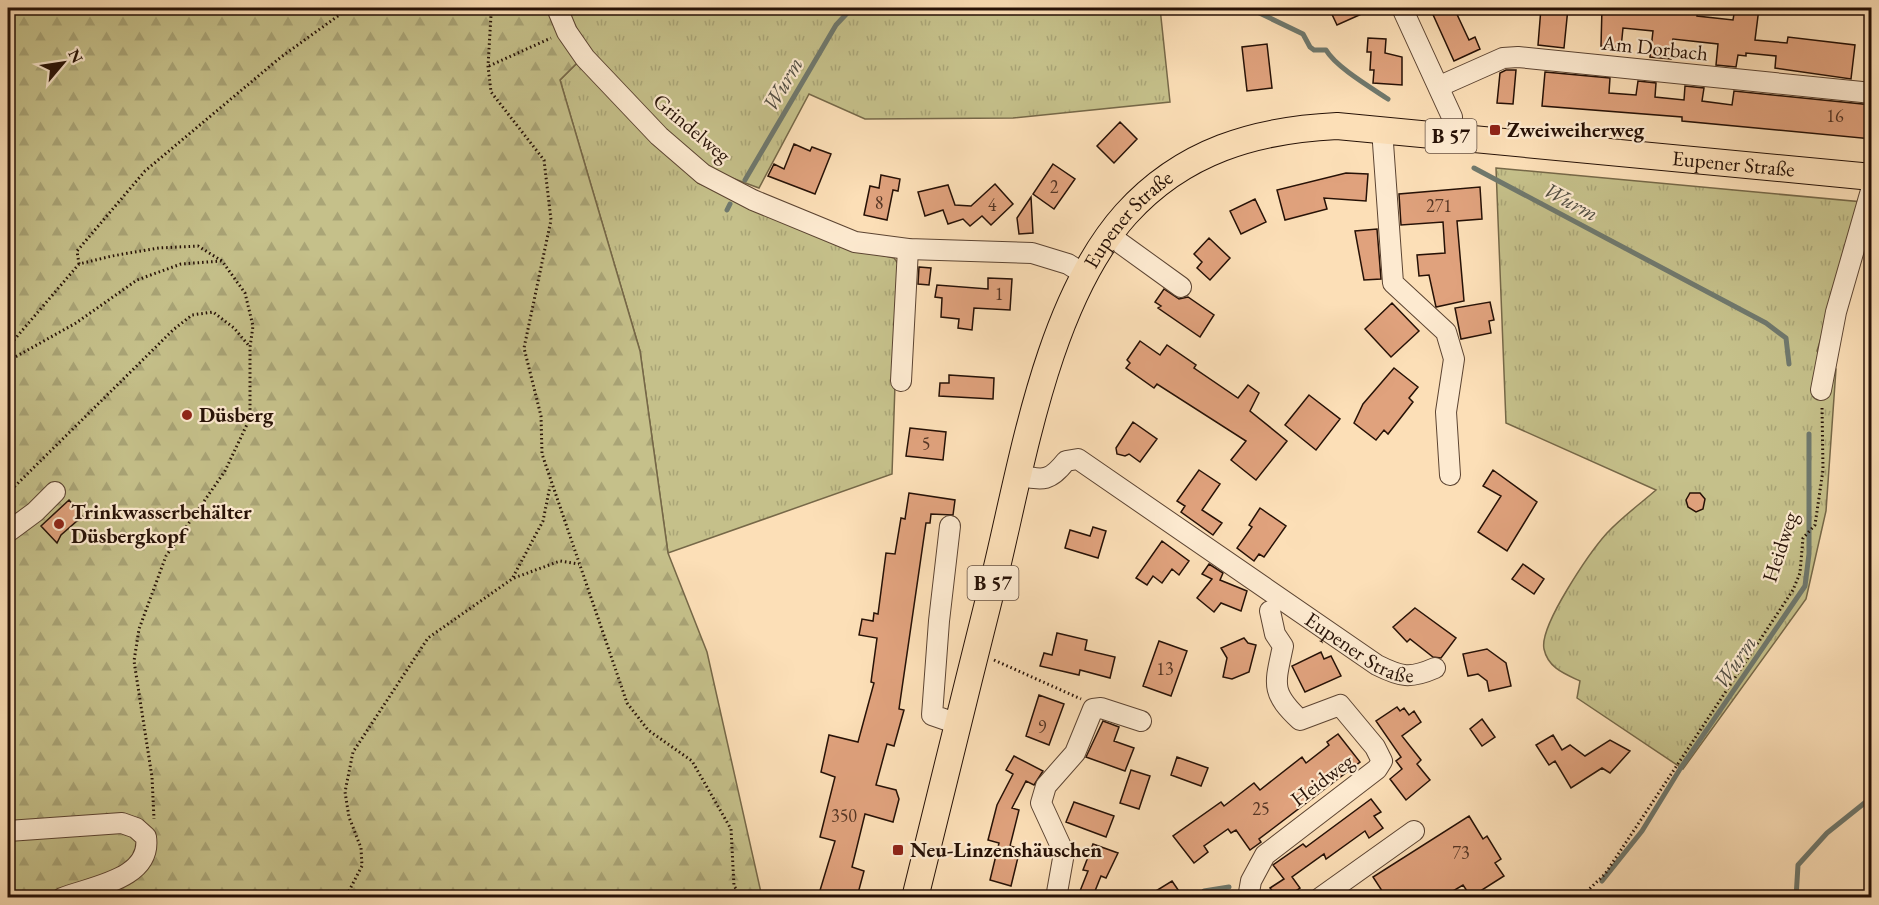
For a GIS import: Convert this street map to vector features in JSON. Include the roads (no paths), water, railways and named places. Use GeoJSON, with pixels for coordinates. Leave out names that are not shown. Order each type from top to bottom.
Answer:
{"type":"FeatureCollection","features":[{"type":"Feature","properties":{"kind":"main road","name":"Eupener Straße"},"geometry":{"type":"LineString","coordinates":[[915,897],[1019,475],[1059,331],[1084,273],[1109,235],[1154,188],[1182,167],[1216,149],[1247,138],[1294,128],[1337,126],[1872,177]]}},
{"type":"Feature","properties":{"kind":"street","name":"Grindelweg"},"geometry":{"type":"LineString","coordinates":[[557,8],[567,32],[585,58],[650,127],[703,174],[753,200],[855,242],[908,249],[1032,253],[1068,264],[1084,273]]}},
{"type":"Feature","properties":{"kind":"street"},"geometry":{"type":"LineString","coordinates":[[1402,8],[1440,86],[1452,117],[1451,136]]}},
{"type":"Feature","properties":{"kind":"street","name":"Am Dorbach"},"geometry":{"type":"LineString","coordinates":[[1440,86],[1503,58],[1518,57],[1872,93]]}},
{"type":"Feature","properties":{"kind":"street"},"geometry":{"type":"LineString","coordinates":[[1382,129],[1393,283],[1446,332],[1454,359],[1446,412],[1450,476]]}},
{"type":"Feature","properties":{"kind":"street"},"geometry":{"type":"LineString","coordinates":[[1821,390],[1836,312],[1872,187]]}},
{"type":"Feature","properties":{"kind":"street"},"geometry":{"type":"LineString","coordinates":[[1109,235],[1181,288]]}},
{"type":"Feature","properties":{"kind":"street"},"geometry":{"type":"LineString","coordinates":[[902,381],[908,249]]}},
{"type":"Feature","properties":{"kind":"street","name":"Eupener Straße"},"geometry":{"type":"LineString","coordinates":[[1019,475],[1038,480],[1054,476],[1066,461],[1078,459],[1377,665],[1406,677],[1420,675],[1435,668]]}},
{"type":"Feature","properties":{"kind":"street"},"geometry":{"type":"LineString","coordinates":[[8,532],[35,512],[55,492]]}},
{"type":"Feature","properties":{"kind":"street"},"geometry":{"type":"LineString","coordinates":[[950,526],[939,621],[932,715],[957,724]]}},
{"type":"Feature","properties":{"kind":"street","name":"Heidweg"},"geometry":{"type":"LineString","coordinates":[[1248,897],[1251,881],[1265,855],[1377,769],[1382,761],[1375,747],[1340,705],[1300,720],[1276,693],[1275,683],[1283,646],[1275,634],[1270,611]]}},
{"type":"Feature","properties":{"kind":"street"},"geometry":{"type":"LineString","coordinates":[[1056,897],[1064,853],[1041,803],[1046,786],[1075,753],[1092,710],[1101,708],[1141,721]]}},
{"type":"Feature","properties":{"kind":"street"},"geometry":{"type":"LineString","coordinates":[[8,831],[122,823],[136,828],[147,837],[148,850],[143,862],[133,872],[62,897]]}},
{"type":"Feature","properties":{"kind":"street"},"geometry":{"type":"LineString","coordinates":[[1320,897],[1414,831]]}},
{"type":"Feature","properties":{"kind":"waterway","name":"Wurm"},"geometry":{"type":"LineString","coordinates":[[745,180],[836,25],[852,8]]}},
{"type":"Feature","properties":{"kind":"waterway","name":"Wurm"},"geometry":{"type":"LineString","coordinates":[[1249,8],[1303,34],[1310,47],[1314,50],[1326,50],[1345,70],[1388,99]]}},
{"type":"Feature","properties":{"kind":"waterway","name":"Wurm"},"geometry":{"type":"LineString","coordinates":[[1474,168],[1766,323],[1786,338],[1789,364]]}},
{"type":"Feature","properties":{"kind":"waterway","name":"Wurm"},"geometry":{"type":"LineString","coordinates":[[727,210],[730,204]]}},
{"type":"Feature","properties":{"kind":"waterway","name":"Wurm"},"geometry":{"type":"LineString","coordinates":[[1602,881],[1642,831],[1680,769],[1805,586],[1809,554],[1809,434]]}},
{"type":"Feature","properties":{"kind":"waterway"},"geometry":{"type":"LineString","coordinates":[[1796,898],[1798,865],[1827,833],[1872,797]]}},
{"type":"Feature","properties":{"kind":"waterway","name":"Wurm"},"geometry":{"type":"LineString","coordinates":[[1204,891],[1229,887]]}},
{"type":"Feature","properties":{"kind":"place","name":"Zweiweiherweg"},"geometry":{"type":"Point","coordinates":[1495,130]}},
{"type":"Feature","properties":{"kind":"place","name":"Düsberg"},"geometry":{"type":"Point","coordinates":[187,415]}},
{"type":"Feature","properties":{"kind":"place","name":"Trinkwasserbehälter Düsbergkopf"},"geometry":{"type":"Point","coordinates":[59,524]}},
{"type":"Feature","properties":{"kind":"place","name":"Neu-Linzenshäuschen"},"geometry":{"type":"Point","coordinates":[898,850]}}]}
